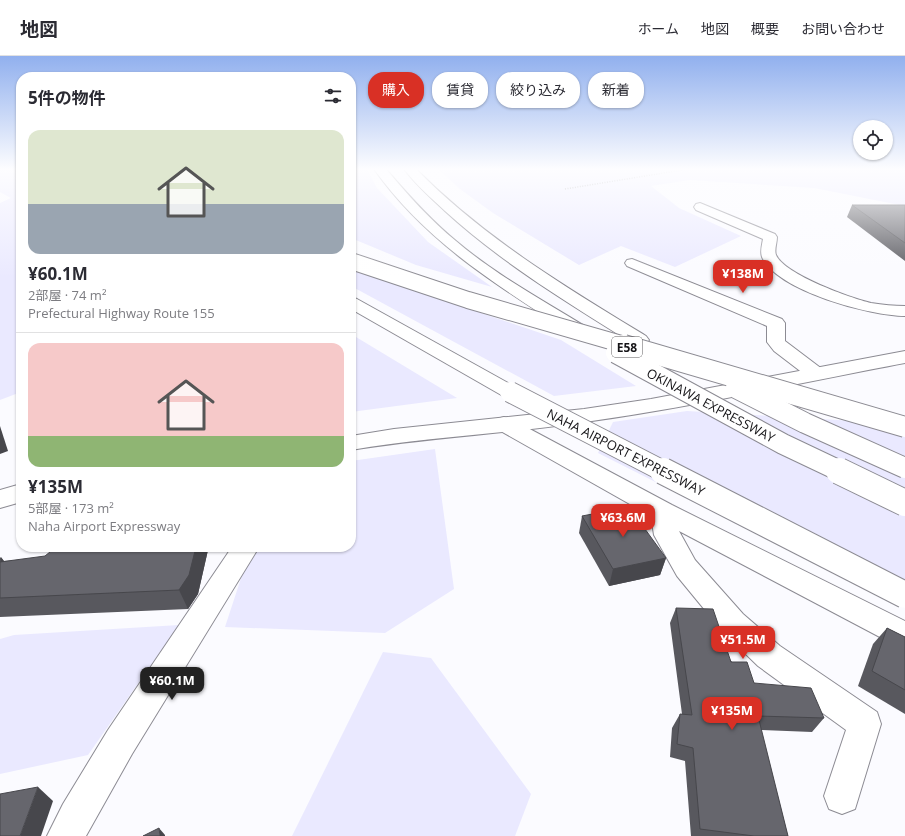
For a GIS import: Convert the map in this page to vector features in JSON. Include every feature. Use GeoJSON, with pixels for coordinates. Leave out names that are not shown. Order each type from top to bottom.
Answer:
{"type":"FeatureCollection","features":[{"type":"Feature","properties":{"kind":"main road","name":"OKINAWA EXPRESSWAY"},"geometry":{"type":"LineString","coordinates":[[413,205],[427,221],[462,253],[508,285],[616,354],[783,444],[905,503]]}},
{"type":"Feature","properties":{"kind":"main road","name":"OKINAWA EXPRESSWAY"},"geometry":{"type":"LineString","coordinates":[[445,205],[466,224],[568,295],[640,340],[805,423],[905,468]]}},
{"type":"Feature","properties":{"kind":"main road"},"geometry":{"type":"LineString","coordinates":[[700,206],[770,237],[768,248],[770,257],[780,268],[796,279],[826,293],[861,304],[883,310],[905,311]]}},
{"type":"Feature","properties":{"kind":"main road","name":"E58"},"geometry":{"type":"LineString","coordinates":[[356,263],[468,300],[905,427]]}},
{"type":"Feature","properties":{"kind":"main road"},"geometry":{"type":"LineString","coordinates":[[632,263],[776,323],[776,342],[780,347],[815,373]]}},
{"type":"Feature","properties":{"kind":"main road","name":"NAHA AIRPORT EXPRESSWAY"},"geometry":{"type":"LineString","coordinates":[[356,305],[510,392],[850,568],[905,594]]}},
{"type":"Feature","properties":{"kind":"main road"},"geometry":{"type":"LineString","coordinates":[[356,442],[394,436],[584,416],[651,405],[905,357]]}},
{"type":"Feature","properties":{"kind":"main road"},"geometry":{"type":"LineString","coordinates":[[504,424],[663,512],[905,636]]}},
{"type":"Feature","properties":{"kind":"main road"},"geometry":{"type":"LineString","coordinates":[[0,499],[16,494]]}},
{"type":"Feature","properties":{"kind":"main road"},"geometry":{"type":"LineString","coordinates":[[663,512],[667,535],[686,568],[733,623],[769,656],[865,724],[842,796]]}},
{"type":"Feature","properties":{"kind":"main road"},"geometry":{"type":"LineString","coordinates":[[66,836],[87,796],[218,587],[242,552]]}},
{"type":"Feature","properties":{"kind":"shaded area"},"geometry":{"type":"Polygon","coordinates":[[[0,205],[16,205],[16,394],[0,400],[0,205]]]}},
{"type":"Feature","properties":{"kind":"shaded area"},"geometry":{"type":"Polygon","coordinates":[[[356,205],[393,205],[428,242],[492,287],[416,265],[356,240],[356,205]]]}},
{"type":"Feature","properties":{"kind":"shaded area"},"geometry":{"type":"Polygon","coordinates":[[[483,205],[676,205],[741,236],[675,267],[621,246],[579,265],[483,205]]]}},
{"type":"Feature","properties":{"kind":"shaded area"},"geometry":{"type":"Polygon","coordinates":[[[356,271],[561,340],[636,386],[554,396],[356,289],[356,271]]]}},
{"type":"Feature","properties":{"kind":"shaded area"},"geometry":{"type":"Polygon","coordinates":[[[356,337],[457,398],[356,411],[356,337]]]}},
{"type":"Feature","properties":{"kind":"shaded area"},"geometry":{"type":"Polygon","coordinates":[[[687,411],[905,424],[905,608],[598,453],[613,422],[687,411]]]}},
{"type":"Feature","properties":{"kind":"shaded area"},"geometry":{"type":"Polygon","coordinates":[[[435,449],[454,589],[385,633],[225,627],[245,566],[256,552],[356,552],[356,460],[435,449]]]}},
{"type":"Feature","properties":{"kind":"shaded area"},"geometry":{"type":"Polygon","coordinates":[[[179,625],[88,755],[0,774],[0,639],[14,635],[179,625]]]}},
{"type":"Feature","properties":{"kind":"shaded area"},"geometry":{"type":"Polygon","coordinates":[[[383,652],[431,658],[531,794],[515,836],[292,836],[383,652]]]}},
{"type":"Feature","properties":{"kind":"building"},"geometry":{"type":"Polygon","coordinates":[[[853,205],[905,205],[905,243],[853,205]]]}},
{"type":"Feature","properties":{"kind":"building"},"geometry":{"type":"Polygon","coordinates":[[[629,507],[666,558],[613,569],[582,516],[629,507]]]}},
{"type":"Feature","properties":{"kind":"building"},"geometry":{"type":"Polygon","coordinates":[[[50,552],[195,552],[189,575],[179,590],[0,598],[0,562],[45,556],[50,552]]]}},
{"type":"Feature","properties":{"kind":"building"},"geometry":{"type":"Polygon","coordinates":[[[676,608],[713,609],[731,662],[747,662],[754,683],[811,688],[824,718],[758,716],[788,836],[754,836],[700,829],[693,748],[677,744],[680,714],[692,715],[676,608]]]}},
{"type":"Feature","properties":{"kind":"building"},"geometry":{"type":"Polygon","coordinates":[[[887,628],[905,637],[905,690],[872,671],[887,628]]]}},
{"type":"Feature","properties":{"kind":"building"},"geometry":{"type":"Polygon","coordinates":[[[38,787],[20,836],[0,836],[0,794],[38,787]]]}},
{"type":"Feature","properties":{"kind":"building"},"geometry":{"type":"Polygon","coordinates":[[[159,828],[160,836],[143,836],[159,828]]]}}]}
